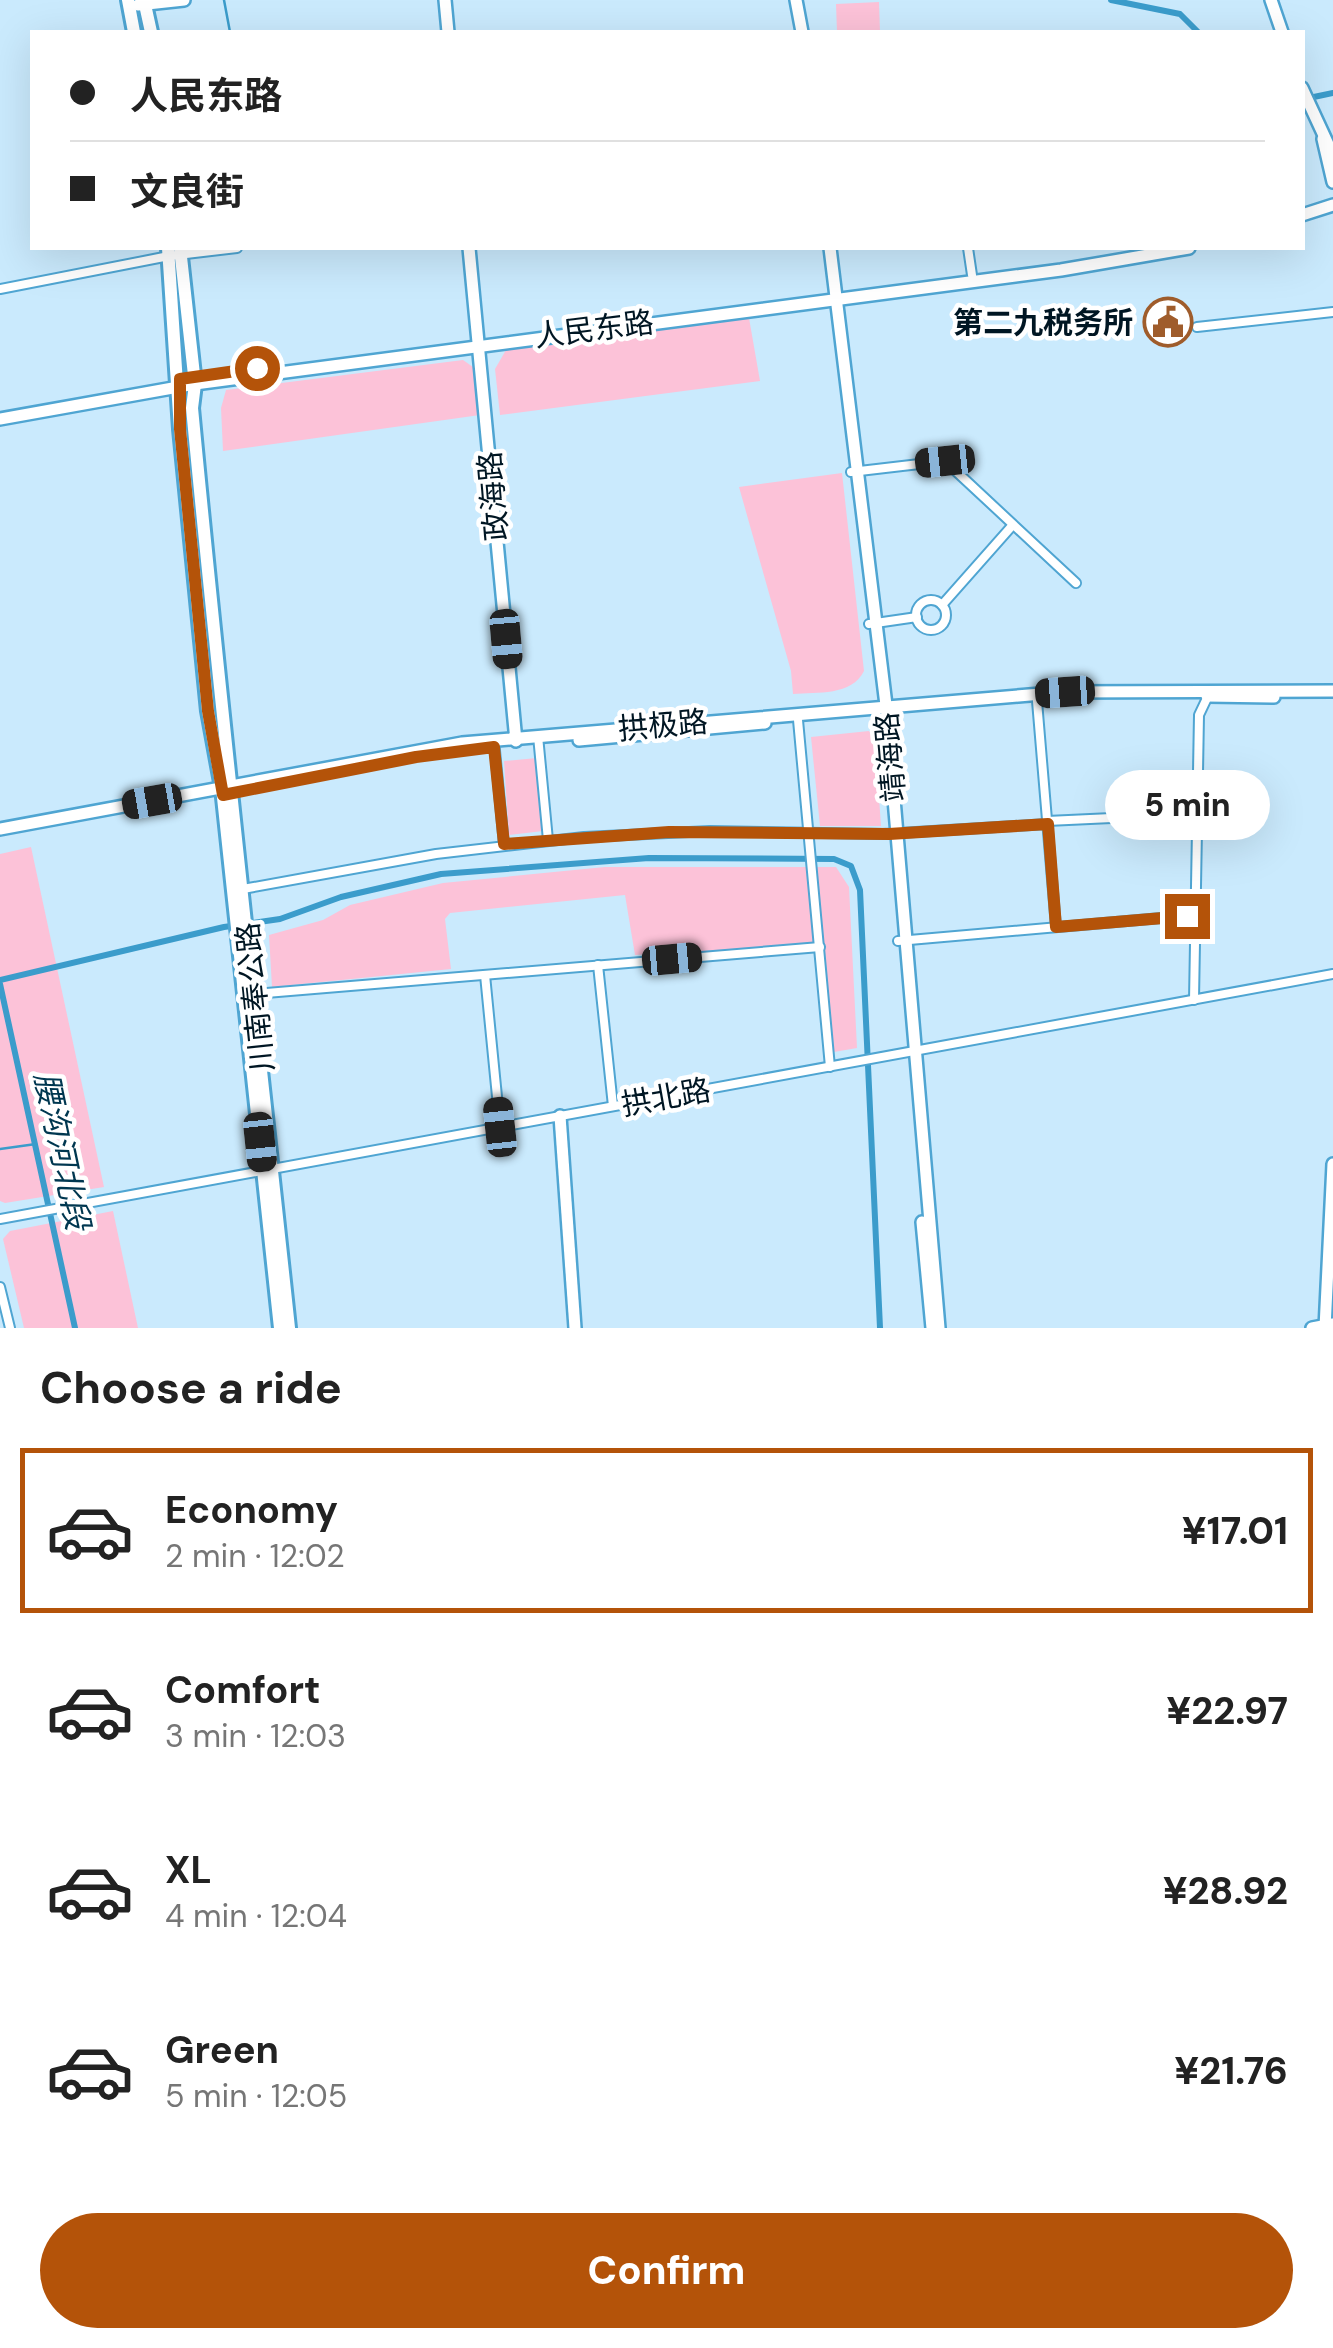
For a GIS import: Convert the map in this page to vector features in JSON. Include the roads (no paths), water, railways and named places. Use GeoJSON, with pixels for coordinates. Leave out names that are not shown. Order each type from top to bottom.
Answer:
{"type":"FeatureCollection","features":[{"type":"Feature","properties":{"kind":"main road"},"geometry":{"type":"LineString","coordinates":[[144,2],[150,30]]}},
{"type":"Feature","properties":{"kind":"main road"},"geometry":{"type":"LineString","coordinates":[[129,3],[134,30]]}},
{"type":"Feature","properties":{"kind":"main road"},"geometry":{"type":"LineString","coordinates":[[174,251],[195,380],[192,408],[227,790]]}},
{"type":"Feature","properties":{"kind":"main road"},"geometry":{"type":"LineString","coordinates":[[174,251],[180,429],[208,711],[227,790]]}},
{"type":"Feature","properties":{"kind":"main road","name":"川南奉公路"},"geometry":{"type":"LineString","coordinates":[[227,790],[243,890],[240,912]]}},
{"type":"Feature","properties":{"kind":"main road","name":"川南奉公路"},"geometry":{"type":"LineString","coordinates":[[227,790],[267,1170],[289,1328]]}},
{"type":"Feature","properties":{"kind":"main road","name":"川南奉公路"},"geometry":{"type":"LineString","coordinates":[[243,940],[254,994],[280,1328]]}},
{"type":"Feature","properties":{"kind":"street"},"geometry":{"type":"LineString","coordinates":[[129,3],[184,0]]}},
{"type":"Feature","properties":{"kind":"street"},"geometry":{"type":"LineString","coordinates":[[446,0],[448,30]]}},
{"type":"Feature","properties":{"kind":"street"},"geometry":{"type":"LineString","coordinates":[[1271,0],[1281,30]]}},
{"type":"Feature","properties":{"kind":"street"},"geometry":{"type":"LineString","coordinates":[[797,2],[792,12],[797,30]]}},
{"type":"Feature","properties":{"kind":"street"},"geometry":{"type":"LineString","coordinates":[[1305,96],[1323,139],[1333,182]]}},
{"type":"Feature","properties":{"kind":"street"},"geometry":{"type":"LineString","coordinates":[[1323,139],[1328,140],[1333,155]]}},
{"type":"Feature","properties":{"kind":"street"},"geometry":{"type":"LineString","coordinates":[[1305,210],[1333,202]]}},
{"type":"Feature","properties":{"kind":"street","name":"政海路"},"geometry":{"type":"LineString","coordinates":[[469,250],[516,742]]}},
{"type":"Feature","properties":{"kind":"street","name":"靖海路"},"geometry":{"type":"LineString","coordinates":[[827,250],[882,709],[932,1328]]}},
{"type":"Feature","properties":{"kind":"street"},"geometry":{"type":"LineString","coordinates":[[968,250],[972,274]]}},
{"type":"Feature","properties":{"kind":"street","name":"人民东路"},"geometry":{"type":"LineString","coordinates":[[832,296],[1145,250]]}},
{"type":"Feature","properties":{"kind":"street","name":"人民东路"},"geometry":{"type":"LineString","coordinates":[[0,415],[180,382],[1096,265],[1179,250]]}},
{"type":"Feature","properties":{"kind":"street"},"geometry":{"type":"LineString","coordinates":[[0,289],[174,251]]}},
{"type":"Feature","properties":{"kind":"street"},"geometry":{"type":"LineString","coordinates":[[1197,327],[1333,312]]}},
{"type":"Feature","properties":{"kind":"street"},"geometry":{"type":"LineString","coordinates":[[854,471],[945,461],[1011,527],[1076,583]]}},
{"type":"Feature","properties":{"kind":"street"},"geometry":{"type":"LineString","coordinates":[[942,605],[1011,527]]}},
{"type":"Feature","properties":{"kind":"street"},"geometry":{"type":"LineString","coordinates":[[917,618],[923,603],[942,605]]}},
{"type":"Feature","properties":{"kind":"street"},"geometry":{"type":"LineString","coordinates":[[917,618],[925,628],[938,628],[946,618],[942,605]]}},
{"type":"Feature","properties":{"kind":"street"},"geometry":{"type":"LineString","coordinates":[[873,623],[917,618]]}},
{"type":"Feature","properties":{"kind":"street","name":"拱极路"},"geometry":{"type":"LineString","coordinates":[[0,833],[494,744],[1106,690],[1333,694]]}},
{"type":"Feature","properties":{"kind":"street","name":"拱极路"},"geometry":{"type":"LineString","coordinates":[[538,740],[798,720],[882,709],[1333,694]]}},
{"type":"Feature","properties":{"kind":"street"},"geometry":{"type":"LineString","coordinates":[[1194,1000],[1199,715],[1208,696]]}},
{"type":"Feature","properties":{"kind":"street"},"geometry":{"type":"LineString","coordinates":[[1037,702],[1056,927]]}},
{"type":"Feature","properties":{"kind":"street"},"geometry":{"type":"LineString","coordinates":[[798,720],[830,1067]]}},
{"type":"Feature","properties":{"kind":"street"},"geometry":{"type":"LineString","coordinates":[[538,740],[548,840]]}},
{"type":"Feature","properties":{"kind":"street"},"geometry":{"type":"LineString","coordinates":[[494,744],[504,844]]}},
{"type":"Feature","properties":{"kind":"street"},"geometry":{"type":"LineString","coordinates":[[243,890],[504,844],[548,840],[669,832],[893,834],[1198,814]]}},
{"type":"Feature","properties":{"kind":"street"},"geometry":{"type":"LineString","coordinates":[[902,941],[1196,915]]}},
{"type":"Feature","properties":{"kind":"street"},"geometry":{"type":"LineString","coordinates":[[254,994],[820,947]]}},
{"type":"Feature","properties":{"kind":"street"},"geometry":{"type":"LineString","coordinates":[[598,965],[613,1106]]}},
{"type":"Feature","properties":{"kind":"street"},"geometry":{"type":"LineString","coordinates":[[486,974],[500,1127]]}},
{"type":"Feature","properties":{"kind":"street","name":"拱北路"},"geometry":{"type":"LineString","coordinates":[[0,1219],[1333,974]]}},
{"type":"Feature","properties":{"kind":"street","name":"靖海路"},"geometry":{"type":"LineString","coordinates":[[911,1052],[940,1328]]}},
{"type":"Feature","properties":{"kind":"street"},"geometry":{"type":"LineString","coordinates":[[560,1116],[575,1328]]}},
{"type":"Feature","properties":{"kind":"street"},"geometry":{"type":"LineString","coordinates":[[1328,1324],[1333,1164]]}},
{"type":"Feature","properties":{"kind":"street"},"geometry":{"type":"LineString","coordinates":[[0,1286],[10,1328]]}},
{"type":"Feature","properties":{"kind":"waterway"},"geometry":{"type":"LineString","coordinates":[[224,0],[230,30]]}},
{"type":"Feature","properties":{"kind":"waterway"},"geometry":{"type":"LineString","coordinates":[[1111,0],[1180,14],[1196,30]]}},
{"type":"Feature","properties":{"kind":"waterway"},"geometry":{"type":"LineString","coordinates":[[1309,98],[1333,93]]}},
{"type":"Feature","properties":{"kind":"waterway"},"geometry":{"type":"LineString","coordinates":[[0,980],[224,927],[280,919],[341,897],[441,874],[649,858],[834,859],[851,866],[860,890],[880,1328]]}},
{"type":"Feature","properties":{"kind":"waterway","name":"腰沟河北段"},"geometry":{"type":"LineString","coordinates":[[0,984],[75,1328]]}},
{"type":"Feature","properties":{"kind":"waterway"},"geometry":{"type":"LineString","coordinates":[[0,1149],[36,1144]]}},
{"type":"Feature","properties":{"kind":"place","name":"第二九税务所"},"geometry":{"type":"Point","coordinates":[1168,322]}}]}
